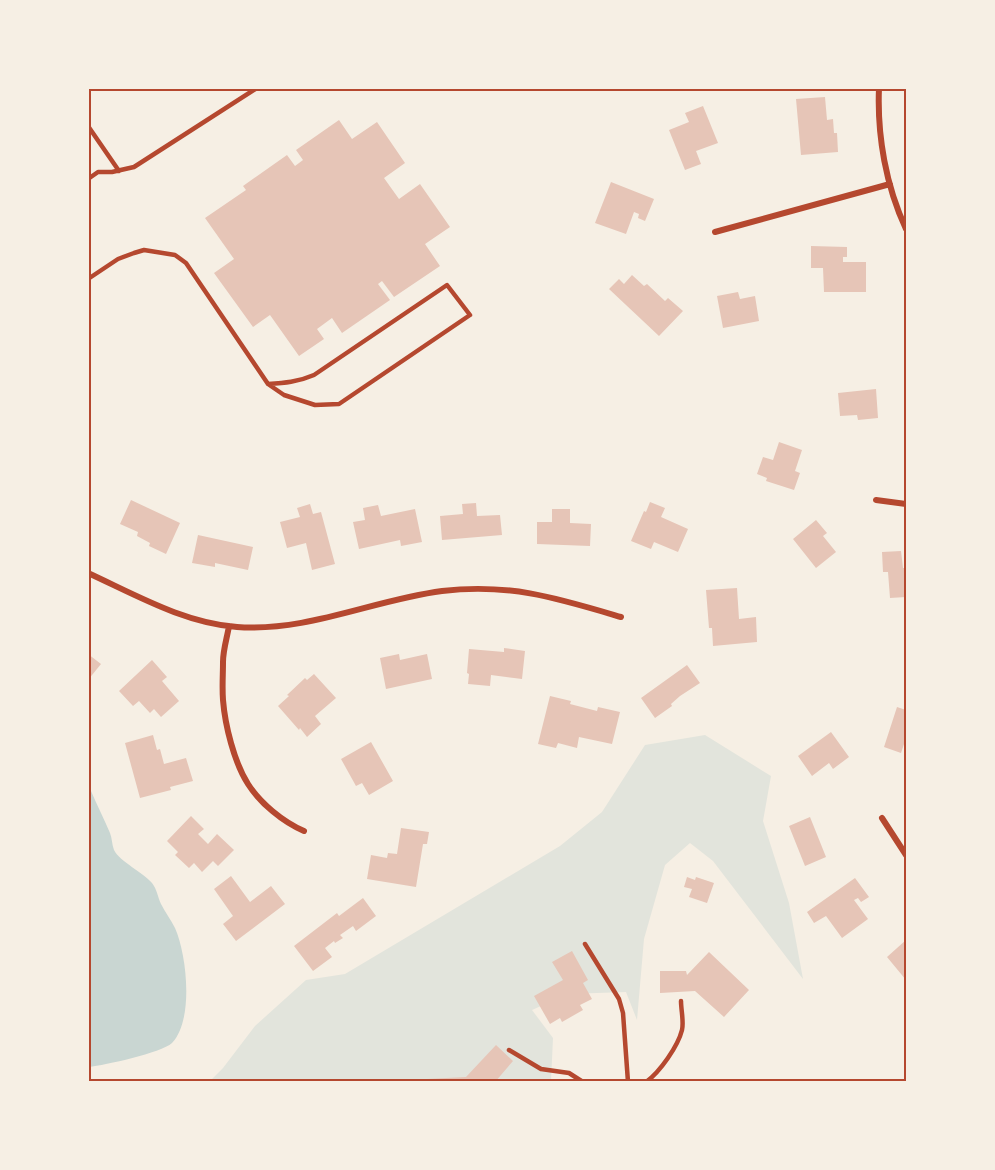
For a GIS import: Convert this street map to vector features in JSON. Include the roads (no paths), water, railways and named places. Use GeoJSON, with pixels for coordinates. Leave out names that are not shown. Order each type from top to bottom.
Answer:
{"type":"FeatureCollection","features":[{"type":"Feature","properties":{"kind":"street"},"geometry":{"type":"LineString","coordinates":[[879,88],[879,122],[884,157],[894,201],[906,229]]}},
{"type":"Feature","properties":{"kind":"street"},"geometry":{"type":"LineString","coordinates":[[715,232],[890,184]]}},
{"type":"Feature","properties":{"kind":"street"},"geometry":{"type":"LineString","coordinates":[[876,500],[906,504]]}},
{"type":"Feature","properties":{"kind":"street"},"geometry":{"type":"LineString","coordinates":[[88,573],[160,606],[214,624],[229,626],[260,628],[284,626],[415,596],[483,588],[543,595],[621,617]]}},
{"type":"Feature","properties":{"kind":"street"},"geometry":{"type":"LineString","coordinates":[[229,626],[223,661],[223,695],[229,737],[237,761],[247,782],[272,811],[292,826],[304,831]]}},
{"type":"Feature","properties":{"kind":"street"},"geometry":{"type":"LineString","coordinates":[[882,818],[906,855]]}},
{"type":"Feature","properties":{"kind":"lane"},"geometry":{"type":"LineString","coordinates":[[88,179],[98,172],[112,172],[134,167],[257,88]]}},
{"type":"Feature","properties":{"kind":"lane"},"geometry":{"type":"LineString","coordinates":[[88,126],[119,171]]}},
{"type":"Feature","properties":{"kind":"lane"},"geometry":{"type":"LineString","coordinates":[[88,279],[118,259],[144,250],[175,255],[186,263],[268,384],[284,395],[315,405],[339,404],[470,315],[447,285],[314,375],[287,383],[268,384]]}},
{"type":"Feature","properties":{"kind":"lane"},"geometry":{"type":"LineString","coordinates":[[585,944],[619,999],[623,1013],[628,1082]]}},
{"type":"Feature","properties":{"kind":"lane"},"geometry":{"type":"LineString","coordinates":[[646,1082],[653,1077],[673,1051],[683,1029],[681,1001]]}},
{"type":"Feature","properties":{"kind":"lane"},"geometry":{"type":"LineString","coordinates":[[509,1050],[541,1069],[569,1073],[583,1082]]}}]}
